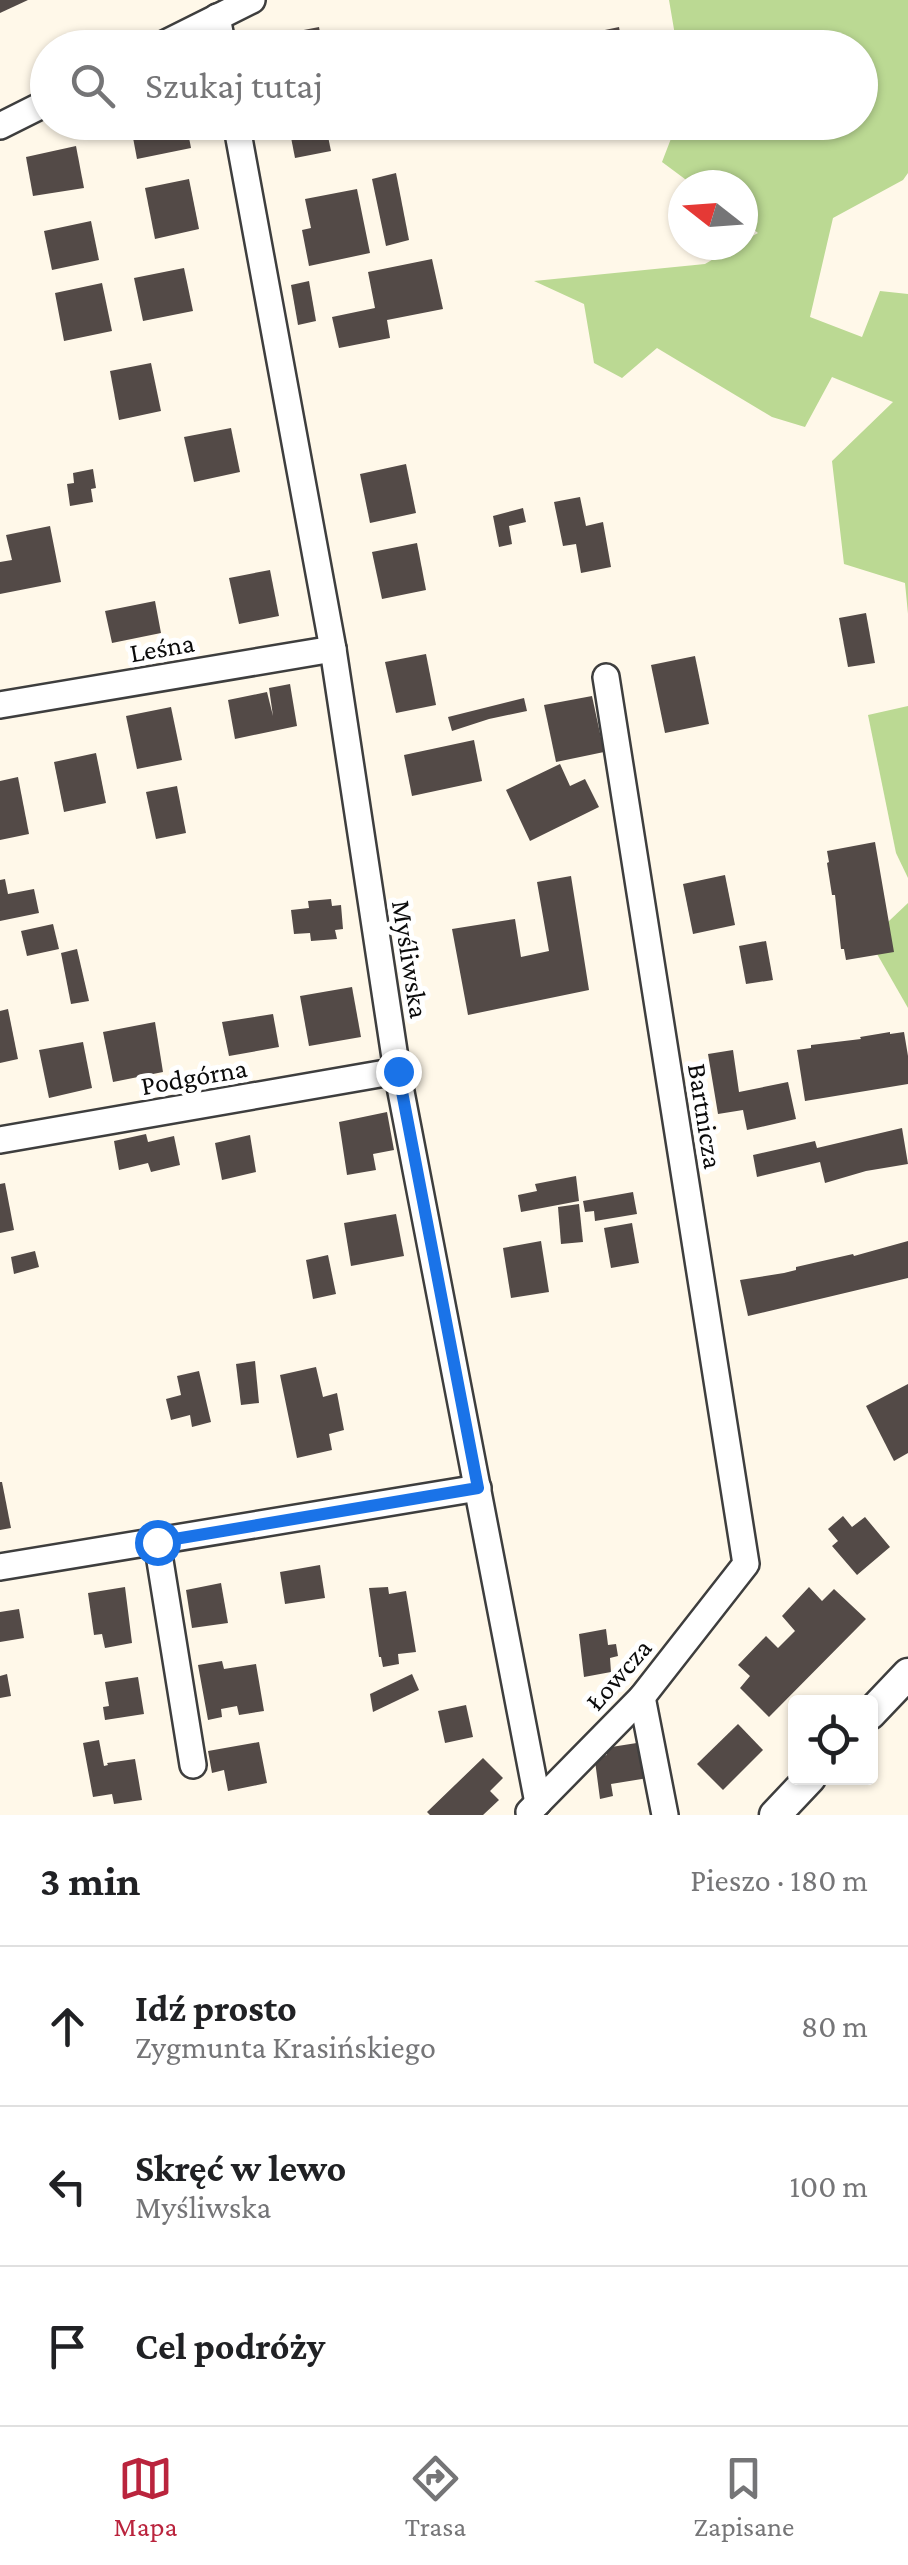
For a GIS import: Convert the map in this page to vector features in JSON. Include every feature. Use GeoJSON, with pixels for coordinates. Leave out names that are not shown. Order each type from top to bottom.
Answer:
{"type":"FeatureCollection","features":[{"type":"Feature","properties":{"kind":"street"},"geometry":{"type":"LineString","coordinates":[[191,30],[252,0]]}},
{"type":"Feature","properties":{"kind":"street"},"geometry":{"type":"LineString","coordinates":[[217,17],[220,30]]}},
{"type":"Feature","properties":{"kind":"street"},"geometry":{"type":"LineString","coordinates":[[0,126],[30,111]]}},
{"type":"Feature","properties":{"kind":"street","name":"Myśliwska"},"geometry":{"type":"LineString","coordinates":[[239,140],[333,649],[398,1071],[478,1488],[532,1809]]}},
{"type":"Feature","properties":{"kind":"street","name":"Leśna"},"geometry":{"type":"LineString","coordinates":[[0,705],[333,649]]}},
{"type":"Feature","properties":{"kind":"street","name":"Bartnicza"},"geometry":{"type":"LineString","coordinates":[[606,677],[746,1564]]}},
{"type":"Feature","properties":{"kind":"street","name":"Podgórna"},"geometry":{"type":"LineString","coordinates":[[0,1140],[398,1071]]}},
{"type":"Feature","properties":{"kind":"street"},"geometry":{"type":"LineString","coordinates":[[0,1567],[478,1488]]}},
{"type":"Feature","properties":{"kind":"street"},"geometry":{"type":"LineString","coordinates":[[157,1542],[193,1766]]}},
{"type":"Feature","properties":{"kind":"street","name":"Łowcza"},"geometry":{"type":"LineString","coordinates":[[532,1809],[642,1697],[746,1564]]}},
{"type":"Feature","properties":{"kind":"street"},"geometry":{"type":"LineString","coordinates":[[878,1706],[908,1674]]}},
{"type":"Feature","properties":{"kind":"street"},"geometry":{"type":"LineString","coordinates":[[642,1697],[665,1815]]}},
{"type":"Feature","properties":{"kind":"street"},"geometry":{"type":"LineString","coordinates":[[775,1815],[803,1785]]}},
{"type":"Feature","properties":{"kind":"green space"},"geometry":{"type":"Polygon","coordinates":[[[669,0],[908,0],[908,173],[903,180],[833,218],[810,317],[862,337],[880,291],[908,294],[908,614],[905,583],[844,564],[832,461],[893,402],[832,377],[805,427],[772,417],[657,348],[622,378],[594,363],[584,304],[534,281],[705,264],[712,260],[758,260],[758,170],[673,170],[662,162],[670,140],[878,140],[878,30],[674,30],[669,0]]]}},
{"type":"Feature","properties":{"kind":"green space"},"geometry":{"type":"Polygon","coordinates":[[[908,706],[908,878],[896,853],[868,715],[908,706]]]}},
{"type":"Feature","properties":{"kind":"green space"},"geometry":{"type":"Polygon","coordinates":[[[908,903],[908,1008],[869,940],[908,903]]]}},
{"type":"Feature","properties":{"kind":"building"},"geometry":{"type":"Polygon","coordinates":[[[0,0],[28,0],[0,13],[0,0]]]}},
{"type":"Feature","properties":{"kind":"building"},"geometry":{"type":"Polygon","coordinates":[[[133,140],[189,140],[191,148],[137,159],[133,140]]]}},
{"type":"Feature","properties":{"kind":"building"},"geometry":{"type":"Polygon","coordinates":[[[292,140],[329,140],[331,151],[295,158],[292,140]]]}},
{"type":"Feature","properties":{"kind":"building"},"geometry":{"type":"Polygon","coordinates":[[[76,146],[84,188],[33,196],[26,157],[76,146]]]}},
{"type":"Feature","properties":{"kind":"building"},"geometry":{"type":"Polygon","coordinates":[[[396,173],[409,240],[386,246],[372,179],[396,173]]]}},
{"type":"Feature","properties":{"kind":"building"},"geometry":{"type":"Polygon","coordinates":[[[189,179],[199,229],[155,239],[145,188],[189,179]]]}},
{"type":"Feature","properties":{"kind":"building"},"geometry":{"type":"Polygon","coordinates":[[[357,189],[370,253],[309,266],[302,230],[311,228],[305,199],[357,189]]]}},
{"type":"Feature","properties":{"kind":"building"},"geometry":{"type":"Polygon","coordinates":[[[91,221],[99,260],[52,270],[44,231],[91,221]]]}},
{"type":"Feature","properties":{"kind":"building"},"geometry":{"type":"Polygon","coordinates":[[[432,259],[443,309],[387,320],[390,338],[339,348],[332,317],[375,308],[368,272],[432,259]]]}},
{"type":"Feature","properties":{"kind":"building"},"geometry":{"type":"Polygon","coordinates":[[[184,268],[193,311],[143,321],[134,278],[184,268]]]}},
{"type":"Feature","properties":{"kind":"building"},"geometry":{"type":"Polygon","coordinates":[[[309,281],[316,321],[298,325],[291,285],[309,281]]]}},
{"type":"Feature","properties":{"kind":"building"},"geometry":{"type":"Polygon","coordinates":[[[102,283],[112,331],[64,341],[55,293],[102,283]]]}},
{"type":"Feature","properties":{"kind":"building"},"geometry":{"type":"Polygon","coordinates":[[[151,363],[161,411],[119,420],[110,371],[151,363]]]}},
{"type":"Feature","properties":{"kind":"building"},"geometry":{"type":"Polygon","coordinates":[[[231,428],[240,472],[194,482],[184,437],[231,428]]]}},
{"type":"Feature","properties":{"kind":"building"},"geometry":{"type":"Polygon","coordinates":[[[406,464],[416,513],[370,523],[360,474],[406,464]]]}},
{"type":"Feature","properties":{"kind":"building"},"geometry":{"type":"Polygon","coordinates":[[[93,469],[93,502],[70,506],[67,484],[74,483],[73,473],[93,469]]]}},
{"type":"Feature","properties":{"kind":"building"},"geometry":{"type":"Polygon","coordinates":[[[580,497],[586,526],[603,522],[611,567],[581,573],[576,544],[563,546],[554,502],[580,497]]]}},
{"type":"Feature","properties":{"kind":"building"},"geometry":{"type":"Polygon","coordinates":[[[523,508],[526,522],[509,526],[512,544],[499,547],[493,516],[523,508]]]}},
{"type":"Feature","properties":{"kind":"building"},"geometry":{"type":"Polygon","coordinates":[[[50,526],[61,582],[0,594],[0,562],[12,560],[6,535],[50,526]]]}},
{"type":"Feature","properties":{"kind":"building"},"geometry":{"type":"Polygon","coordinates":[[[417,543],[426,590],[382,599],[372,552],[417,543]]]}},
{"type":"Feature","properties":{"kind":"building"},"geometry":{"type":"Polygon","coordinates":[[[270,570],[279,616],[239,624],[229,578],[270,570]]]}},
{"type":"Feature","properties":{"kind":"building"},"geometry":{"type":"Polygon","coordinates":[[[155,601],[161,633],[112,643],[105,611],[155,601]]]}},
{"type":"Feature","properties":{"kind":"building"},"geometry":{"type":"Polygon","coordinates":[[[866,613],[875,663],[848,667],[839,618],[866,613]]]}},
{"type":"Feature","properties":{"kind":"building"},"geometry":{"type":"Polygon","coordinates":[[[426,654],[436,705],[396,713],[385,662],[426,654]]]}},
{"type":"Feature","properties":{"kind":"building"},"geometry":{"type":"Polygon","coordinates":[[[695,656],[709,724],[665,733],[651,665],[695,656]]]}},
{"type":"Feature","properties":{"kind":"building"},"geometry":{"type":"Polygon","coordinates":[[[290,684],[297,726],[235,739],[228,700],[267,692],[273,716],[269,688],[290,684]]]}},
{"type":"Feature","properties":{"kind":"building"},"geometry":{"type":"Polygon","coordinates":[[[592,696],[604,752],[556,762],[544,705],[592,696]]]}},
{"type":"Feature","properties":{"kind":"building"},"geometry":{"type":"Polygon","coordinates":[[[524,698],[527,711],[452,731],[448,717],[524,698]]]}},
{"type":"Feature","properties":{"kind":"building"},"geometry":{"type":"Polygon","coordinates":[[[171,707],[182,760],[137,769],[126,716],[171,707]]]}},
{"type":"Feature","properties":{"kind":"building"},"geometry":{"type":"Polygon","coordinates":[[[474,740],[482,781],[412,796],[404,755],[474,740]]]}},
{"type":"Feature","properties":{"kind":"building"},"geometry":{"type":"Polygon","coordinates":[[[96,753],[106,803],[64,812],[54,762],[96,753]]]}},
{"type":"Feature","properties":{"kind":"building"},"geometry":{"type":"Polygon","coordinates":[[[560,764],[570,786],[585,779],[599,807],[530,841],[506,790],[560,764]]]}},
{"type":"Feature","properties":{"kind":"building"},"geometry":{"type":"Polygon","coordinates":[[[18,777],[29,834],[0,840],[0,781],[18,777]]]}},
{"type":"Feature","properties":{"kind":"building"},"geometry":{"type":"Polygon","coordinates":[[[177,786],[186,833],[156,839],[146,792],[177,786]]]}},
{"type":"Feature","properties":{"kind":"building"},"geometry":{"type":"Polygon","coordinates":[[[875,842],[894,952],[846,960],[841,949],[827,851],[875,842]]]}},
{"type":"Feature","properties":{"kind":"building"},"geometry":{"type":"Polygon","coordinates":[[[725,875],[735,925],[693,934],[683,884],[725,875]]]}},
{"type":"Feature","properties":{"kind":"building"},"geometry":{"type":"Polygon","coordinates":[[[571,876],[589,990],[468,1015],[452,929],[515,919],[521,957],[549,951],[537,882],[571,876]]]}},
{"type":"Feature","properties":{"kind":"building"},"geometry":{"type":"Polygon","coordinates":[[[5,879],[8,894],[34,889],[39,913],[0,921],[0,880],[5,879]]]}},
{"type":"Feature","properties":{"kind":"building"},"geometry":{"type":"Polygon","coordinates":[[[331,899],[332,906],[341,905],[343,929],[335,930],[337,939],[311,941],[310,933],[294,934],[291,910],[309,908],[308,901],[331,899]]]}},
{"type":"Feature","properties":{"kind":"building"},"geometry":{"type":"Polygon","coordinates":[[[53,924],[59,949],[27,956],[21,931],[53,924]]]}},
{"type":"Feature","properties":{"kind":"building"},"geometry":{"type":"Polygon","coordinates":[[[766,941],[773,980],[746,984],[739,946],[766,941]]]}},
{"type":"Feature","properties":{"kind":"building"},"geometry":{"type":"Polygon","coordinates":[[[77,949],[89,1001],[71,1004],[61,953],[77,949]]]}},
{"type":"Feature","properties":{"kind":"building"},"geometry":{"type":"Polygon","coordinates":[[[352,987],[361,1037],[309,1046],[300,996],[352,987]]]}},
{"type":"Feature","properties":{"kind":"building"},"geometry":{"type":"Polygon","coordinates":[[[8,1009],[18,1059],[0,1063],[0,1011],[8,1009]]]}},
{"type":"Feature","properties":{"kind":"building"},"geometry":{"type":"Polygon","coordinates":[[[273,1014],[279,1047],[229,1056],[222,1022],[273,1014]]]}},
{"type":"Feature","properties":{"kind":"building"},"geometry":{"type":"Polygon","coordinates":[[[155,1022],[163,1072],[113,1082],[103,1032],[155,1022]]]}},
{"type":"Feature","properties":{"kind":"building"},"geometry":{"type":"Polygon","coordinates":[[[904,1032],[908,1084],[805,1101],[797,1050],[904,1032]]]}},
{"type":"Feature","properties":{"kind":"building"},"geometry":{"type":"Polygon","coordinates":[[[83,1042],[92,1088],[49,1098],[39,1050],[83,1042]]]}},
{"type":"Feature","properties":{"kind":"building"},"geometry":{"type":"Polygon","coordinates":[[[733,1050],[739,1092],[788,1082],[796,1119],[747,1130],[743,1110],[718,1114],[708,1054],[733,1050]]]}},
{"type":"Feature","properties":{"kind":"building"},"geometry":{"type":"Polygon","coordinates":[[[387,1112],[394,1150],[373,1154],[376,1170],[347,1175],[339,1122],[387,1112]]]}},
{"type":"Feature","properties":{"kind":"building"},"geometry":{"type":"Polygon","coordinates":[[[902,1128],[908,1164],[825,1183],[820,1162],[757,1177],[753,1155],[815,1141],[817,1148],[902,1128]]]}},
{"type":"Feature","properties":{"kind":"building"},"geometry":{"type":"Polygon","coordinates":[[[146,1134],[148,1142],[174,1136],[180,1165],[151,1172],[148,1163],[119,1170],[114,1141],[146,1134]]]}},
{"type":"Feature","properties":{"kind":"building"},"geometry":{"type":"Polygon","coordinates":[[[250,1135],[256,1172],[222,1180],[215,1143],[250,1135]]]}},
{"type":"Feature","properties":{"kind":"building"},"geometry":{"type":"Polygon","coordinates":[[[576,1176],[579,1201],[521,1212],[518,1195],[537,1191],[535,1184],[576,1176]]]}},
{"type":"Feature","properties":{"kind":"building"},"geometry":{"type":"Polygon","coordinates":[[[5,1183],[14,1230],[0,1233],[0,1184],[5,1183]]]}},
{"type":"Feature","properties":{"kind":"building"},"geometry":{"type":"Polygon","coordinates":[[[633,1192],[637,1214],[595,1221],[594,1211],[585,1212],[583,1201],[633,1192]]]}},
{"type":"Feature","properties":{"kind":"building"},"geometry":{"type":"Polygon","coordinates":[[[579,1204],[583,1242],[561,1244],[558,1207],[579,1204]]]}},
{"type":"Feature","properties":{"kind":"building"},"geometry":{"type":"Polygon","coordinates":[[[396,1214],[404,1256],[351,1266],[344,1223],[396,1214]]]}},
{"type":"Feature","properties":{"kind":"building"},"geometry":{"type":"Polygon","coordinates":[[[632,1223],[639,1263],[611,1268],[604,1228],[632,1223]]]}},
{"type":"Feature","properties":{"kind":"building"},"geometry":{"type":"Polygon","coordinates":[[[541,1241],[549,1292],[511,1298],[503,1248],[541,1241]]]}},
{"type":"Feature","properties":{"kind":"building"},"geometry":{"type":"Polygon","coordinates":[[[908,1241],[908,1278],[748,1316],[740,1280],[784,1273],[908,1241]]]}},
{"type":"Feature","properties":{"kind":"building"},"geometry":{"type":"Polygon","coordinates":[[[35,1251],[39,1267],[14,1274],[11,1257],[35,1251]]]}},
{"type":"Feature","properties":{"kind":"building"},"geometry":{"type":"Polygon","coordinates":[[[328,1255],[336,1294],[313,1299],[306,1260],[328,1255]]]}},
{"type":"Feature","properties":{"kind":"building"},"geometry":{"type":"Polygon","coordinates":[[[255,1361],[259,1403],[241,1405],[236,1364],[255,1361]]]}},
{"type":"Feature","properties":{"kind":"building"},"geometry":{"type":"Polygon","coordinates":[[[316,1367],[323,1397],[337,1393],[344,1430],[329,1434],[332,1450],[297,1458],[280,1375],[316,1367]]]}},
{"type":"Feature","properties":{"kind":"building"},"geometry":{"type":"Polygon","coordinates":[[[199,1371],[211,1422],[192,1427],[190,1415],[171,1420],[166,1399],[181,1395],[177,1376],[199,1371]]]}},
{"type":"Feature","properties":{"kind":"building"},"geometry":{"type":"Polygon","coordinates":[[[908,1384],[908,1453],[894,1461],[866,1406],[908,1384]]]}},
{"type":"Feature","properties":{"kind":"building"},"geometry":{"type":"Polygon","coordinates":[[[0,1482],[11,1528],[0,1530],[0,1482]]]}},
{"type":"Feature","properties":{"kind":"building"},"geometry":{"type":"Polygon","coordinates":[[[843,1516],[852,1527],[865,1517],[890,1547],[857,1575],[832,1546],[838,1541],[828,1529],[843,1516]]]}},
{"type":"Feature","properties":{"kind":"building"},"geometry":{"type":"Polygon","coordinates":[[[320,1565],[325,1598],[285,1604],[280,1572],[320,1565]]]}},
{"type":"Feature","properties":{"kind":"building"},"geometry":{"type":"Polygon","coordinates":[[[221,1583],[228,1623],[192,1628],[186,1590],[221,1583]]]}},
{"type":"Feature","properties":{"kind":"building"},"geometry":{"type":"Polygon","coordinates":[[[125,1587],[132,1643],[105,1648],[102,1634],[94,1635],[88,1593],[125,1587]]]}},
{"type":"Feature","properties":{"kind":"building"},"geometry":{"type":"Polygon","coordinates":[[[388,1587],[389,1594],[406,1591],[416,1652],[398,1654],[399,1664],[383,1667],[369,1588],[388,1587]]]}},
{"type":"Feature","properties":{"kind":"building"},"geometry":{"type":"Polygon","coordinates":[[[809,1587],[822,1601],[834,1589],[866,1619],[769,1717],[740,1688],[750,1676],[738,1665],[766,1636],[778,1648],[795,1631],[782,1616],[809,1587]]]}},
{"type":"Feature","properties":{"kind":"building"},"geometry":{"type":"Polygon","coordinates":[[[19,1609],[24,1638],[0,1642],[0,1612],[19,1609]]]}},
{"type":"Feature","properties":{"kind":"building"},"geometry":{"type":"Polygon","coordinates":[[[606,1629],[608,1645],[616,1644],[618,1656],[610,1658],[611,1672],[584,1677],[579,1634],[606,1629]]]}},
{"type":"Feature","properties":{"kind":"building"},"geometry":{"type":"Polygon","coordinates":[[[222,1661],[224,1669],[256,1664],[264,1711],[239,1715],[237,1706],[221,1709],[222,1717],[208,1720],[198,1665],[222,1661]]]}},
{"type":"Feature","properties":{"kind":"building"},"geometry":{"type":"Polygon","coordinates":[[[7,1674],[11,1696],[0,1698],[0,1676],[7,1674]]]}},
{"type":"Feature","properties":{"kind":"building"},"geometry":{"type":"Polygon","coordinates":[[[412,1674],[419,1690],[373,1712],[370,1694],[412,1674]]]}},
{"type":"Feature","properties":{"kind":"building"},"geometry":{"type":"Polygon","coordinates":[[[138,1677],[144,1714],[105,1720],[103,1707],[109,1706],[105,1682],[138,1677]]]}},
{"type":"Feature","properties":{"kind":"building"},"geometry":{"type":"Polygon","coordinates":[[[466,1705],[473,1737],[445,1743],[438,1711],[466,1705]]]}},
{"type":"Feature","properties":{"kind":"building"},"geometry":{"type":"Polygon","coordinates":[[[738,1724],[763,1750],[723,1790],[697,1764],[738,1724]]]}},
{"type":"Feature","properties":{"kind":"building"},"geometry":{"type":"Polygon","coordinates":[[[99,1740],[104,1766],[135,1759],[142,1800],[114,1804],[112,1794],[93,1797],[83,1743],[99,1740]]]}},
{"type":"Feature","properties":{"kind":"building"},"geometry":{"type":"Polygon","coordinates":[[[259,1742],[267,1783],[228,1791],[224,1770],[212,1773],[208,1751],[259,1742]]]}},
{"type":"Feature","properties":{"kind":"building"},"geometry":{"type":"Polygon","coordinates":[[[643,1742],[648,1778],[611,1784],[613,1796],[600,1799],[597,1757],[607,1755],[605,1748],[643,1742]]]}},
{"type":"Feature","properties":{"kind":"building"},"geometry":{"type":"Polygon","coordinates":[[[483,1758],[503,1778],[490,1791],[499,1800],[483,1815],[430,1815],[427,1812],[483,1758]]]}},
{"type":"Feature","properties":{"kind":"route"},"geometry":{"type":"LineString","coordinates":[[157,1542],[478,1488],[398,1071]]}}]}
